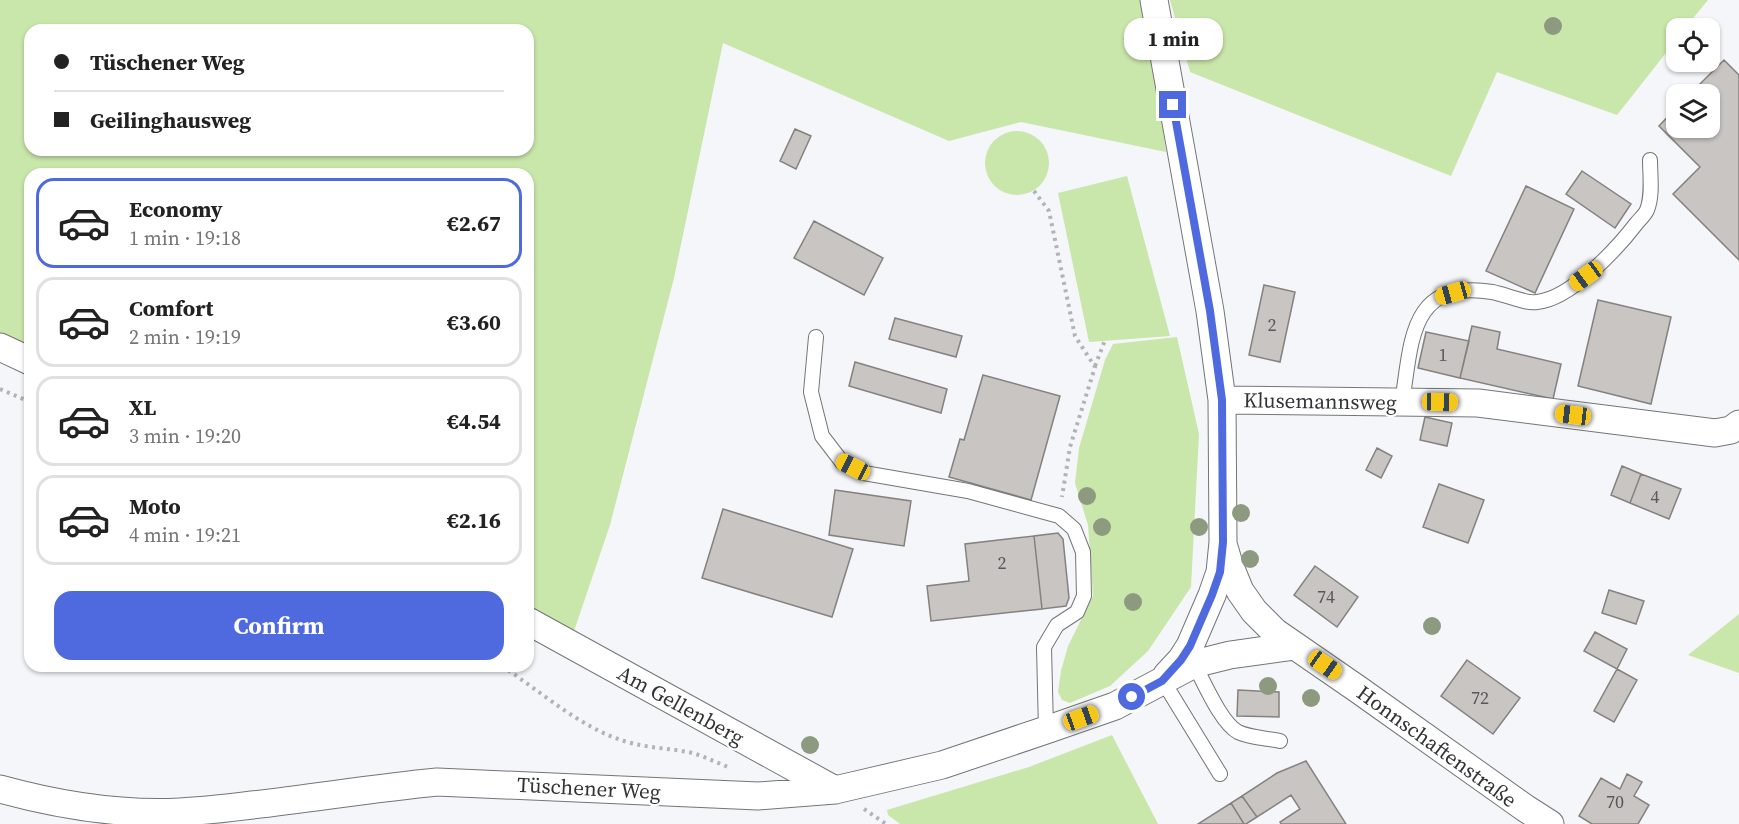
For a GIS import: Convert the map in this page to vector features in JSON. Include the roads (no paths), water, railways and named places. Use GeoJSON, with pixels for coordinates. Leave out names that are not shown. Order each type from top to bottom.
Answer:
{"type":"FeatureCollection","features":[{"type":"Feature","properties":{"kind":"street"},"geometry":{"type":"LineString","coordinates":[[1154,0],[1210,311],[1222,400],[1223,542]]}},
{"type":"Feature","properties":{"kind":"street"},"geometry":{"type":"LineString","coordinates":[[0,347],[24,358]]}},
{"type":"Feature","properties":{"kind":"street","name":"Klusemannsweg"},"geometry":{"type":"LineString","coordinates":[[1222,400],[1478,403],[1715,433],[1731,430],[1739,424]]}},
{"type":"Feature","properties":{"kind":"street","name":"Tüschener Weg"},"geometry":{"type":"LineString","coordinates":[[1162,681],[1190,646],[1220,572],[1223,542]]}},
{"type":"Feature","properties":{"kind":"street","name":"Honnschaftenstraße"},"geometry":{"type":"LineString","coordinates":[[1223,542],[1240,591],[1254,611],[1275,632],[1550,824]]}},
{"type":"Feature","properties":{"kind":"street","name":"Am Gellenberg"},"geometry":{"type":"LineString","coordinates":[[534,624],[835,790]]}},
{"type":"Feature","properties":{"kind":"street","name":"Tüschener Weg"},"geometry":{"type":"LineString","coordinates":[[0,789],[87,808],[150,813],[216,809],[437,782],[758,795],[835,790],[942,765],[1115,706],[1194,664],[1230,655],[1295,646]]}},
{"type":"Feature","properties":{"kind":"lane"},"geometry":{"type":"LineString","coordinates":[[1402,402],[1412,340],[1419,318],[1429,304],[1441,296],[1465,290],[1493,292],[1535,303],[1557,296],[1586,276],[1623,241],[1647,210],[1651,191],[1650,160]]}},
{"type":"Feature","properties":{"kind":"lane"},"geometry":{"type":"LineString","coordinates":[[816,337],[811,392],[822,436],[842,462],[864,473],[968,491],[1059,516],[1074,529],[1083,552],[1084,596],[1077,612],[1057,625],[1044,647],[1046,730]]}},
{"type":"Feature","properties":{"kind":"lane"},"geometry":{"type":"LineString","coordinates":[[1194,664],[1222,715],[1232,728],[1245,735],[1280,741]]}},
{"type":"Feature","properties":{"kind":"lane"},"geometry":{"type":"LineString","coordinates":[[1162,681],[1220,774]]}}]}
